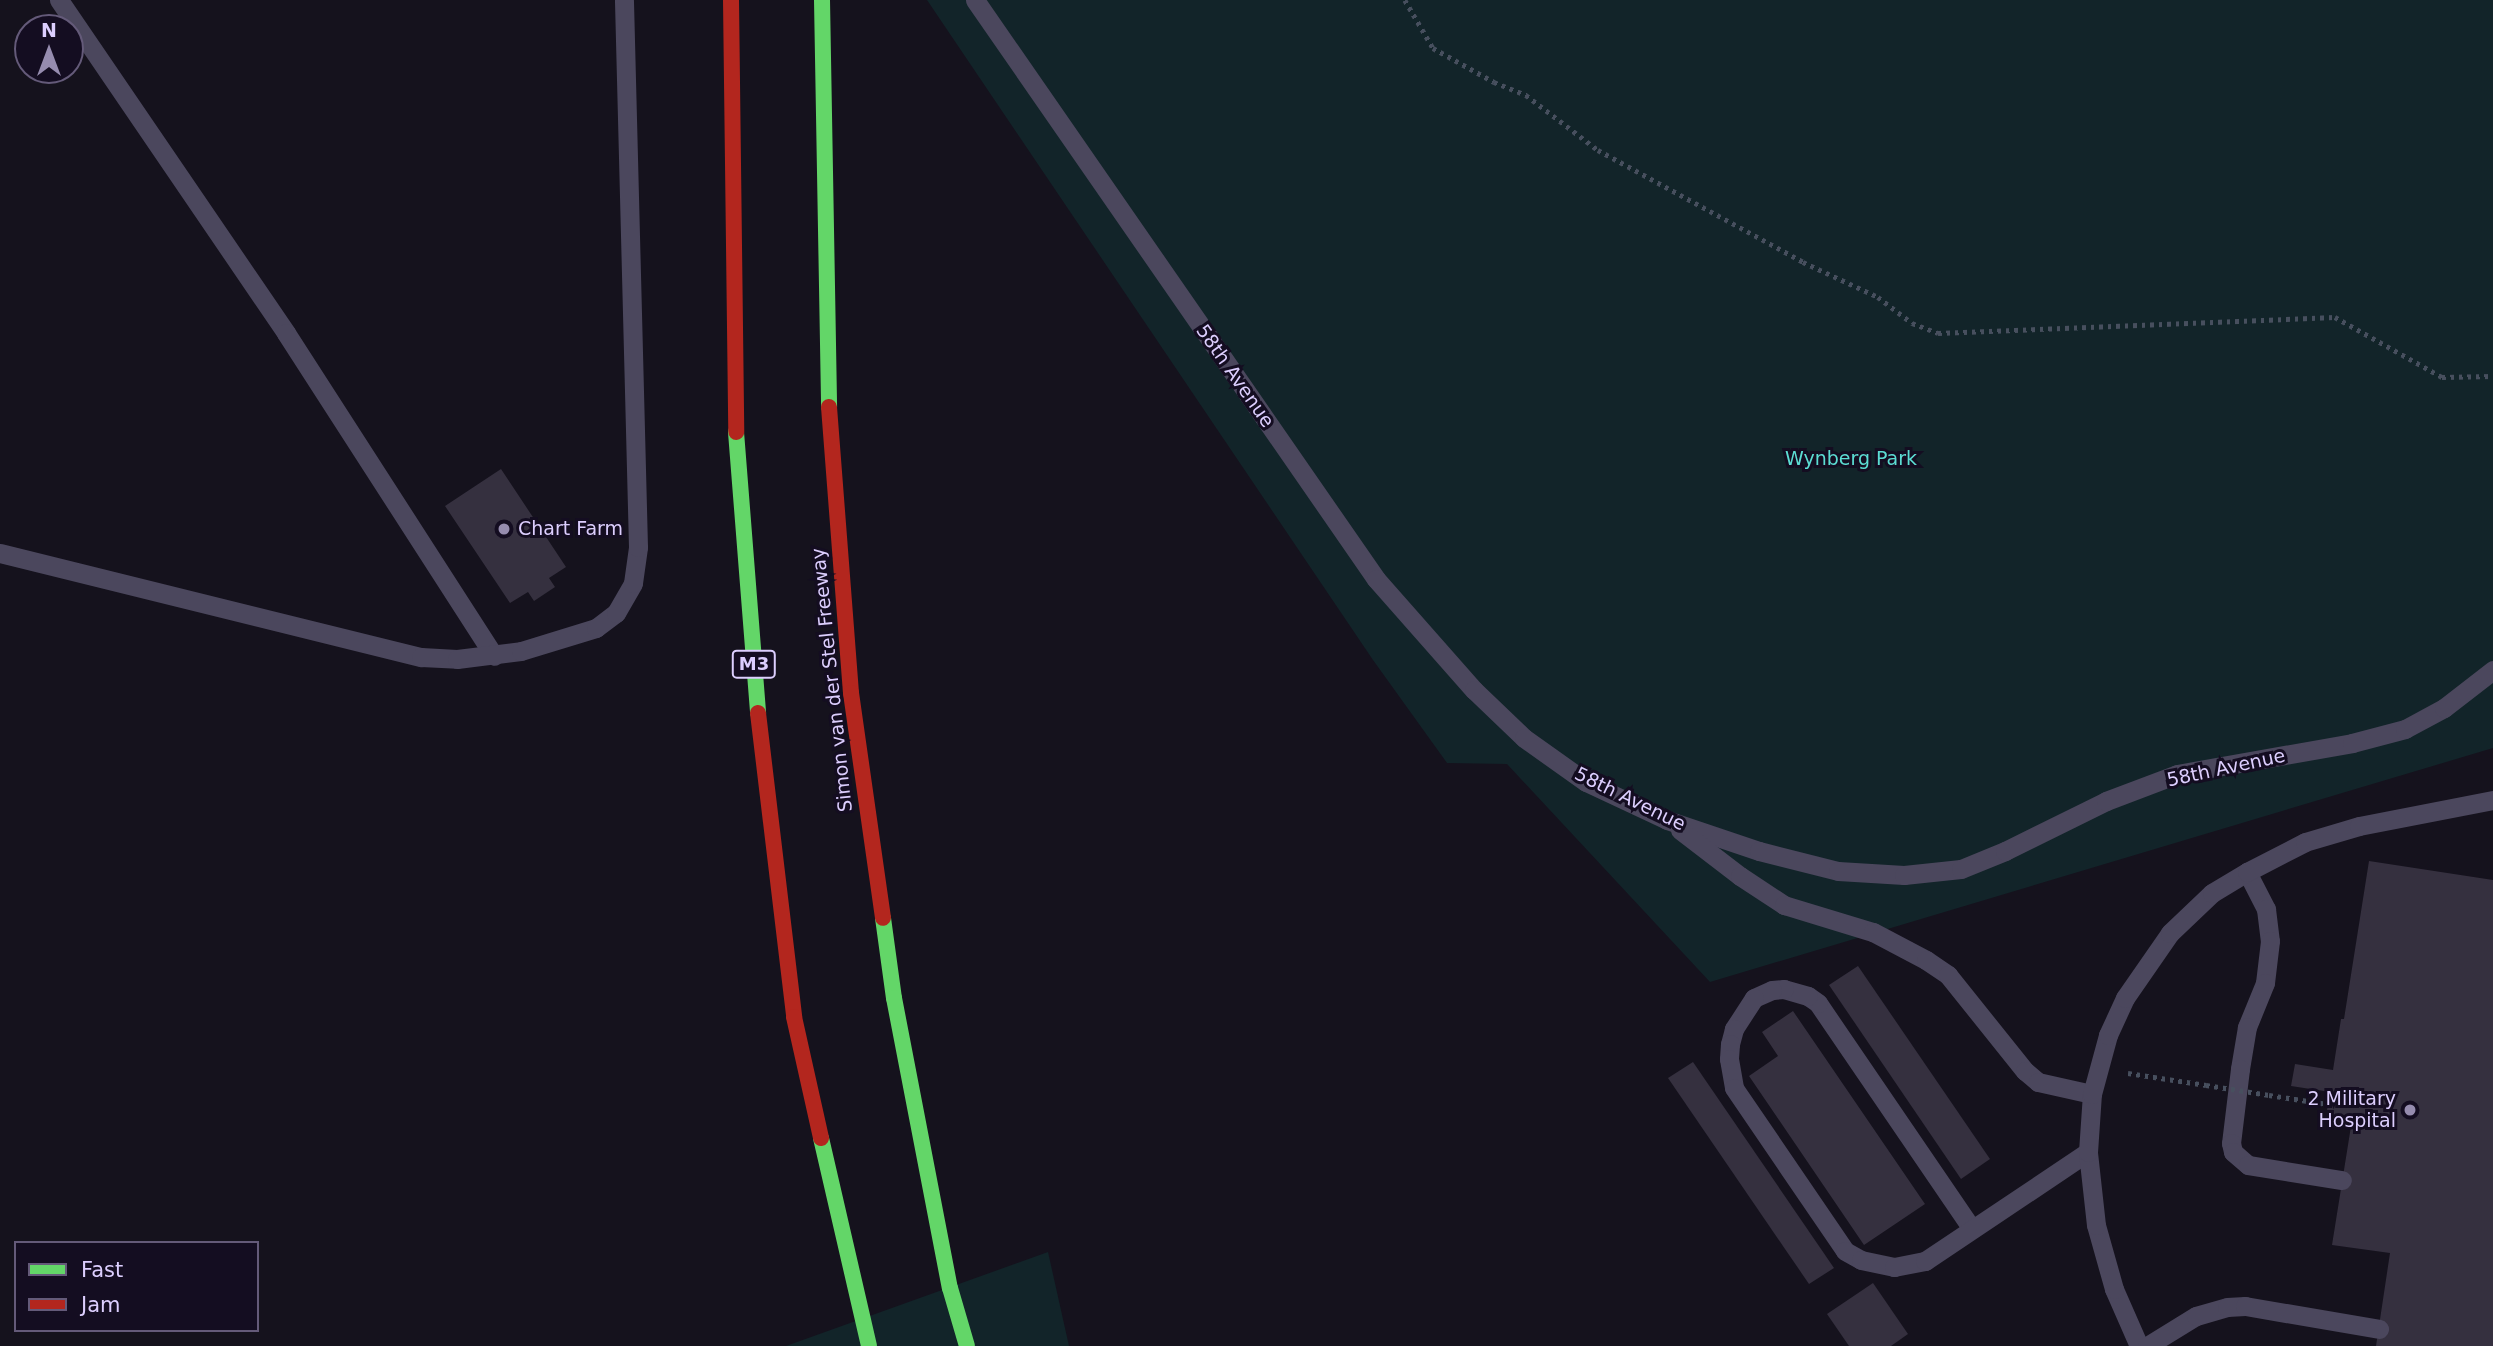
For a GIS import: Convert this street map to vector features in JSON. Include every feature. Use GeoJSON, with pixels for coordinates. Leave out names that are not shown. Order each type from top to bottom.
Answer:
{"type":"FeatureCollection","features":[{"type":"Feature","properties":{"kind":"highway","name":"M3"},"geometry":{"type":"LineString","coordinates":[[731,0],[736,435],[758,713],[794,1017],[869,1346]]}},
{"type":"Feature","properties":{"kind":"highway","name":"Simon van der Stel Freeway"},"geometry":{"type":"LineString","coordinates":[[822,0],[830,447],[850,693],[894,998],[950,1288],[967,1346]]}},
{"type":"Feature","properties":{"kind":"lane"},"geometry":{"type":"LineString","coordinates":[[59,0],[293,344],[494,656]]}},
{"type":"Feature","properties":{"kind":"lane"},"geometry":{"type":"LineString","coordinates":[[0,552],[421,657],[494,656],[596,628],[615,613],[626,599],[637,565],[624,0]]}},
{"type":"Feature","properties":{"kind":"lane","name":"58th Avenue"},"geometry":{"type":"LineString","coordinates":[[975,0],[1376,579],[1474,691],[1524,738],[1586,782],[1667,820],[1759,851],[1838,871],[1905,875],[1961,869],[2005,851],[2106,802],[2177,775],[2351,743],[2406,729],[2444,708],[2493,670]]}},
{"type":"Feature","properties":{"kind":"lane"},"geometry":{"type":"LineString","coordinates":[[2139,1346],[2114,1289],[2096,1225],[2088,1152],[2092,1094],[2108,1035],[2124,998],[2170,933],[2212,893],[2247,872],[2305,842],[2348,829],[2413,813],[2493,800]]}},
{"type":"Feature","properties":{"kind":"lane"},"geometry":{"type":"LineString","coordinates":[[1667,820],[1740,876],[1784,905],[1874,932],[1926,960],[1948,975],[2038,1082],[2092,1094]]}},
{"type":"Feature","properties":{"kind":"lane"},"geometry":{"type":"LineString","coordinates":[[2247,872],[2266,909],[2270,941],[2265,983],[2247,1027],[2231,1143],[2233,1152],[2248,1165],[2342,1180]]}},
{"type":"Feature","properties":{"kind":"lane"},"geometry":{"type":"LineString","coordinates":[[1972,1229],[1818,1003],[1808,996],[1784,989],[1772,990],[1754,998],[1738,1021],[1730,1044],[1729,1059],[1734,1088],[1845,1251],[1878,1266],[1910,1266],[1925,1261],[2088,1152]]}},
{"type":"Feature","properties":{"kind":"lane"},"geometry":{"type":"LineString","coordinates":[[2147,1346],[2196,1316],[2227,1307],[2245,1306],[2379,1329]]}},
{"type":"Feature","properties":{"kind":"path"},"geometry":{"type":"LineString","coordinates":[[1405,0],[1433,48],[1494,82],[1526,95],[1598,150],[1803,262],[1878,297],[1912,323],[1938,333],[2336,317],[2442,377],[2493,376]]}},
{"type":"Feature","properties":{"kind":"path"},"geometry":{"type":"LineString","coordinates":[[2127,1073],[2328,1104]]}},
{"type":"Feature","properties":{"kind":"green space","name":"Wynberg Park"},"geometry":{"type":"Polygon","coordinates":[[[927,0],[2493,0],[2493,748],[1710,982],[1507,764],[1447,763],[1373,660],[927,0]]]}},
{"type":"Feature","properties":{"kind":"green space"},"geometry":{"type":"Polygon","coordinates":[[[1048,1252],[1069,1346],[786,1346],[1048,1252]]]}},
{"type":"Feature","properties":{"kind":"building"},"geometry":{"type":"Polygon","coordinates":[[[501,469],[566,567],[549,578],[555,587],[534,601],[528,592],[510,603],[445,506],[501,469]]]}},
{"type":"Feature","properties":{"kind":"building","name":"2 Military Hospital"},"geometry":{"type":"Polygon","coordinates":[[[2369,861],[2493,880],[2493,1346],[2376,1346],[2390,1253],[2332,1245],[2352,1120],[2326,1116],[2330,1092],[2291,1086],[2295,1064],[2333,1070],[2341,1019],[2344,1019],[2369,861]]]}},
{"type":"Feature","properties":{"kind":"building"},"geometry":{"type":"Polygon","coordinates":[[[1858,966],[1990,1159],[1961,1179],[1829,985],[1858,966]]]}},
{"type":"Feature","properties":{"kind":"building"},"geometry":{"type":"Polygon","coordinates":[[[1793,1011],[1925,1204],[1864,1245],[1749,1076],[1778,1056],[1762,1032],[1793,1011]]]}},
{"type":"Feature","properties":{"kind":"building"},"geometry":{"type":"Polygon","coordinates":[[[1693,1062],[1834,1268],[1809,1284],[1668,1078],[1693,1062]]]}},
{"type":"Feature","properties":{"kind":"building"},"geometry":{"type":"Polygon","coordinates":[[[1873,1283],[1908,1334],[1891,1346],[1849,1346],[1827,1314],[1873,1283]]]}},
{"type":"Feature","properties":{"kind":"traffic: fast"},"geometry":{"type":"LineString","coordinates":[[822,0],[829,407]]}},
{"type":"Feature","properties":{"kind":"traffic: fast"},"geometry":{"type":"LineString","coordinates":[[736,432],[758,713]]}},
{"type":"Feature","properties":{"kind":"traffic: fast"},"geometry":{"type":"LineString","coordinates":[[883,918],[894,998],[950,1288],[967,1346]]}},
{"type":"Feature","properties":{"kind":"traffic: fast"},"geometry":{"type":"LineString","coordinates":[[821,1138],[869,1346]]}},
{"type":"Feature","properties":{"kind":"traffic: jam"},"geometry":{"type":"LineString","coordinates":[[731,0],[736,432]]}},
{"type":"Feature","properties":{"kind":"traffic: jam"},"geometry":{"type":"LineString","coordinates":[[829,407],[851,693],[883,918]]}},
{"type":"Feature","properties":{"kind":"traffic: jam"},"geometry":{"type":"LineString","coordinates":[[758,713],[794,1017],[821,1138]]}},
{"type":"Feature","properties":{"kind":"place","name":"Chart Farm"},"geometry":{"type":"Point","coordinates":[504,529]}},
{"type":"Feature","properties":{"kind":"place","name":"2 Military Hospital"},"geometry":{"type":"Point","coordinates":[2410,1110]}}]}
